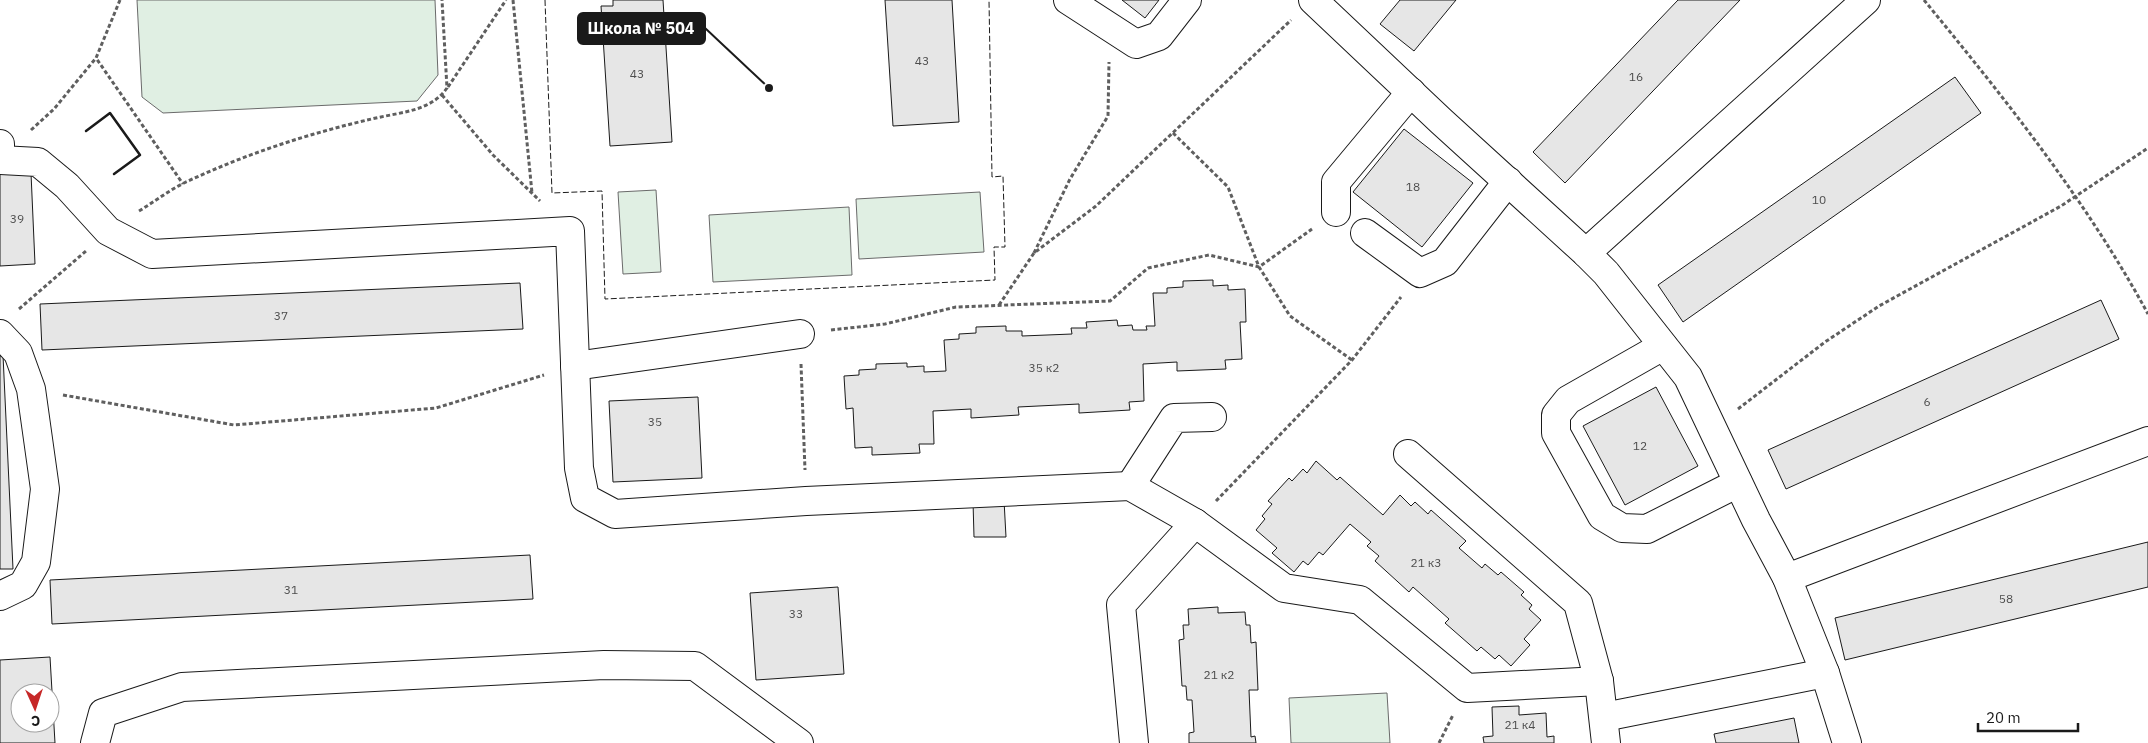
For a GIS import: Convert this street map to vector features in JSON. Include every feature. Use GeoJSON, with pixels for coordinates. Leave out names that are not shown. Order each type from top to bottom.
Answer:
{"type":"FeatureCollection","features":[{"type":"Feature","properties":{"kind":"lane"},"geometry":{"type":"LineString","coordinates":[[1068,0],[1136,44],[1159,36],[1186,0]]}},
{"type":"Feature","properties":{"kind":"lane"},"geometry":{"type":"LineString","coordinates":[[1586,253],[1866,0]]}},
{"type":"Feature","properties":{"kind":"lane"},"geometry":{"type":"LineString","coordinates":[[1305,7],[1411,92],[1586,253],[1606,273],[1688,377],[1738,483],[1787,578],[1825,673],[1847,743]]}},
{"type":"Feature","properties":{"kind":"lane"},"geometry":{"type":"LineString","coordinates":[[1336,212],[1336,182],[1411,92]]}},
{"type":"Feature","properties":{"kind":"lane"},"geometry":{"type":"LineString","coordinates":[[0,144],[0,160],[38,162],[67,186],[108,231],[152,254],[570,231],[580,468],[585,498],[615,514],[806,501],[1130,486],[1195,523],[1284,588],[1360,600],[1468,688],[1599,681]]}},
{"type":"Feature","properties":{"kind":"lane"},"geometry":{"type":"LineString","coordinates":[[1365,233],[1420,273],[1445,262],[1508,181]]}},
{"type":"Feature","properties":{"kind":"lane"},"geometry":{"type":"LineString","coordinates":[[0,596],[23,586],[36,562],[45,489],[31,389],[7,324]]}},
{"type":"Feature","properties":{"kind":"lane"},"geometry":{"type":"LineString","coordinates":[[575,366],[800,334]]}},
{"type":"Feature","properties":{"kind":"lane"},"geometry":{"type":"LineString","coordinates":[[1663,346],[1568,400],[1556,415],[1556,434],[1602,516],[1622,528],[1647,529],[1738,483]]}},
{"type":"Feature","properties":{"kind":"lane"},"geometry":{"type":"LineString","coordinates":[[1130,486],[1174,418],[1212,417]]}},
{"type":"Feature","properties":{"kind":"lane"},"geometry":{"type":"LineString","coordinates":[[1787,578],[2148,441]]}},
{"type":"Feature","properties":{"kind":"lane"},"geometry":{"type":"LineString","coordinates":[[1408,454],[1578,603],[1599,681],[1605,730],[1825,673]]}},
{"type":"Feature","properties":{"kind":"lane"},"geometry":{"type":"LineString","coordinates":[[1134,743],[1121,604],[1195,523]]}},
{"type":"Feature","properties":{"kind":"lane"},"geometry":{"type":"LineString","coordinates":[[95,743],[103,713],[182,687],[614,665],[695,666],[799,743]]}},
{"type":"Feature","properties":{"kind":"path"},"geometry":{"type":"LineString","coordinates":[[0,160],[54,109],[96,58],[120,0]]}},
{"type":"Feature","properties":{"kind":"path"},"geometry":{"type":"LineString","coordinates":[[442,0],[447,88]]}},
{"type":"Feature","properties":{"kind":"path"},"geometry":{"type":"LineString","coordinates":[[7,324],[108,231],[183,184],[257,152],[330,129],[428,106],[442,95],[506,0]]}},
{"type":"Feature","properties":{"kind":"path"},"geometry":{"type":"LineString","coordinates":[[512,0],[532,193]]}},
{"type":"Feature","properties":{"kind":"path"},"geometry":{"type":"LineString","coordinates":[[1924,0],[2004,99],[2077,195],[2148,314]]}},
{"type":"Feature","properties":{"kind":"path"},"geometry":{"type":"LineString","coordinates":[[1034,253],[1096,206],[1305,7]]}},
{"type":"Feature","properties":{"kind":"path"},"geometry":{"type":"LineString","coordinates":[[96,58],[183,184]]}},
{"type":"Feature","properties":{"kind":"path"},"geometry":{"type":"LineString","coordinates":[[999,305],[1034,253],[1070,179],[1108,116],[1109,61]]}},
{"type":"Feature","properties":{"kind":"path"},"geometry":{"type":"LineString","coordinates":[[442,95],[493,155],[570,231]]}},
{"type":"Feature","properties":{"kind":"path"},"geometry":{"type":"LineString","coordinates":[[1173,134],[1228,187],[1259,267],[1290,316],[1352,360]]}},
{"type":"Feature","properties":{"kind":"path"},"geometry":{"type":"LineString","coordinates":[[1712,430],[1825,342],[1878,306],[2077,195],[2148,148]]}},
{"type":"Feature","properties":{"kind":"path"},"geometry":{"type":"LineString","coordinates":[[806,501],[800,334],[885,324],[956,306],[1110,301],[1148,268],[1209,255],[1259,267],[1336,212]]}},
{"type":"Feature","properties":{"kind":"path"},"geometry":{"type":"LineString","coordinates":[[1195,523],[1352,360],[1420,273]]}},
{"type":"Feature","properties":{"kind":"path"},"geometry":{"type":"LineString","coordinates":[[31,389],[234,425],[436,408],[575,366]]}},
{"type":"Feature","properties":{"kind":"green space"},"geometry":{"type":"Polygon","coordinates":[[[137,0],[435,0],[438,75],[417,101],[163,113],[142,97],[137,0]]]}},
{"type":"Feature","properties":{"kind":"green space"},"geometry":{"type":"Polygon","coordinates":[[[656,190],[661,272],[623,274],[618,192],[656,190]]]}},
{"type":"Feature","properties":{"kind":"green space"},"geometry":{"type":"Polygon","coordinates":[[[980,192],[984,252],[859,259],[856,199],[980,192]]]}},
{"type":"Feature","properties":{"kind":"green space"},"geometry":{"type":"Polygon","coordinates":[[[849,207],[852,275],[713,282],[709,215],[849,207]]]}},
{"type":"Feature","properties":{"kind":"green space"},"geometry":{"type":"Polygon","coordinates":[[[1387,693],[1390,743],[1291,743],[1289,698],[1387,693]]]}},
{"type":"Feature","properties":{"kind":"building"},"geometry":{"type":"Polygon","coordinates":[[[613,0],[663,0],[672,142],[610,146],[601,6],[613,6],[613,0]]]}},
{"type":"Feature","properties":{"kind":"building"},"geometry":{"type":"Polygon","coordinates":[[[885,0],[952,0],[959,122],[893,126],[885,0]]]}},
{"type":"Feature","properties":{"kind":"building"},"geometry":{"type":"Polygon","coordinates":[[[1122,0],[1159,0],[1145,18],[1122,0]]]}},
{"type":"Feature","properties":{"kind":"building"},"geometry":{"type":"Polygon","coordinates":[[[1400,0],[1456,0],[1414,51],[1380,24],[1400,0]]]}},
{"type":"Feature","properties":{"kind":"building"},"geometry":{"type":"Polygon","coordinates":[[[1678,0],[1740,0],[1565,183],[1533,152],[1678,0]]]}},
{"type":"Feature","properties":{"kind":"building"},"geometry":{"type":"Polygon","coordinates":[[[1955,77],[1981,113],[1683,322],[1658,285],[1955,77]]]}},
{"type":"Feature","properties":{"kind":"building"},"geometry":{"type":"Polygon","coordinates":[[[1404,129],[1473,183],[1422,247],[1353,192],[1404,129]]]}},
{"type":"Feature","properties":{"kind":"building"},"geometry":{"type":"Polygon","coordinates":[[[31,173],[35,264],[0,266],[0,174],[31,173]]]}},
{"type":"Feature","properties":{"kind":"building"},"geometry":{"type":"Polygon","coordinates":[[[1213,280],[1213,286],[1228,285],[1228,290],[1245,289],[1246,322],[1240,322],[1242,359],[1225,360],[1226,369],[1177,371],[1177,362],[1143,364],[1144,401],[1129,402],[1130,410],[1079,413],[1079,404],[1018,407],[1019,415],[971,418],[971,409],[933,411],[934,444],[919,444],[920,453],[872,455],[872,447],[855,448],[853,408],[846,409],[844,376],[859,375],[859,370],[876,369],[876,364],[907,363],[907,367],[924,366],[924,372],[946,371],[944,340],[959,339],[959,334],[976,333],[976,327],[1006,326],[1006,331],[1022,331],[1022,336],[1072,334],[1071,328],[1087,328],[1086,322],[1117,320],[1118,326],[1132,325],[1133,330],[1147,330],[1146,326],[1155,326],[1153,293],[1167,293],[1167,288],[1183,287],[1183,281],[1213,280]]]}},
{"type":"Feature","properties":{"kind":"building"},"geometry":{"type":"Polygon","coordinates":[[[520,283],[523,329],[42,350],[40,304],[520,283]]]}},
{"type":"Feature","properties":{"kind":"building"},"geometry":{"type":"Polygon","coordinates":[[[2101,300],[2119,339],[1786,489],[1768,450],[2101,300]]]}},
{"type":"Feature","properties":{"kind":"building"},"geometry":{"type":"Polygon","coordinates":[[[3,355],[13,569],[0,569],[0,356],[3,355]]]}},
{"type":"Feature","properties":{"kind":"building"},"geometry":{"type":"Polygon","coordinates":[[[1656,387],[1698,466],[1625,505],[1583,426],[1656,387]]]}},
{"type":"Feature","properties":{"kind":"building"},"geometry":{"type":"Polygon","coordinates":[[[698,397],[702,478],[613,482],[609,401],[698,397]]]}},
{"type":"Feature","properties":{"kind":"building"},"geometry":{"type":"Polygon","coordinates":[[[1316,461],[1337,480],[1340,477],[1383,515],[1400,495],[1411,506],[1415,502],[1428,514],[1431,510],[1466,541],[1459,548],[1482,568],[1485,564],[1498,575],[1501,572],[1524,592],[1521,595],[1532,605],[1529,609],[1541,620],[1524,639],[1530,645],[1511,666],[1499,655],[1495,659],[1481,647],[1477,651],[1445,623],[1449,619],[1413,587],[1409,592],[1375,561],[1379,556],[1367,546],[1371,542],[1350,524],[1323,555],[1319,552],[1308,565],[1303,561],[1294,572],[1272,553],[1277,548],[1256,530],[1265,519],[1262,516],[1272,504],[1268,501],[1289,478],[1292,481],[1303,469],[1307,473],[1316,461]]]}},
{"type":"Feature","properties":{"kind":"building"},"geometry":{"type":"Polygon","coordinates":[[[1004,500],[1006,537],[974,537],[973,501],[1004,500]]]}},
{"type":"Feature","properties":{"kind":"building"},"geometry":{"type":"Polygon","coordinates":[[[2148,542],[2148,587],[1845,660],[1835,618],[2148,542]]]}},
{"type":"Feature","properties":{"kind":"building"},"geometry":{"type":"Polygon","coordinates":[[[530,555],[533,599],[52,624],[50,580],[530,555]]]}},
{"type":"Feature","properties":{"kind":"building"},"geometry":{"type":"Polygon","coordinates":[[[838,587],[844,674],[756,680],[750,593],[838,587]]]}},
{"type":"Feature","properties":{"kind":"building"},"geometry":{"type":"Polygon","coordinates":[[[1218,607],[1218,613],[1245,612],[1246,625],[1250,625],[1251,643],[1256,642],[1258,690],[1249,690],[1251,737],[1255,736],[1256,743],[1189,743],[1189,733],[1194,732],[1192,700],[1187,700],[1186,686],[1182,686],[1179,640],[1184,639],[1183,625],[1189,625],[1188,609],[1218,607]]]}},
{"type":"Feature","properties":{"kind":"building"},"geometry":{"type":"Polygon","coordinates":[[[50,657],[52,683],[10,683],[10,733],[54,733],[55,743],[0,743],[0,660],[50,657]]]}},
{"type":"Feature","properties":{"kind":"building"},"geometry":{"type":"Polygon","coordinates":[[[1519,706],[1519,715],[1546,713],[1547,737],[1554,736],[1554,743],[1484,743],[1483,737],[1493,736],[1492,707],[1519,706]]]}},
{"type":"Feature","properties":{"kind":"building"},"geometry":{"type":"Polygon","coordinates":[[[1794,718],[1799,743],[1716,743],[1714,734],[1794,718]]]}},
{"type":"Feature","properties":{"kind":"fence"},"geometry":{"type":"LineString","coordinates":[[545,0],[552,193],[602,191],[605,299],[995,280],[994,247],[1005,247],[1003,176],[992,177],[989,0]]}},
{"type":"Feature","properties":{"kind":"wall"},"geometry":{"type":"LineString","coordinates":[[86,131],[110,113],[140,155],[114,174]]}},
{"type":"Feature","properties":{"kind":"place","name":"Школа № 504"},"geometry":{"type":"Point","coordinates":[769,88]}}]}
